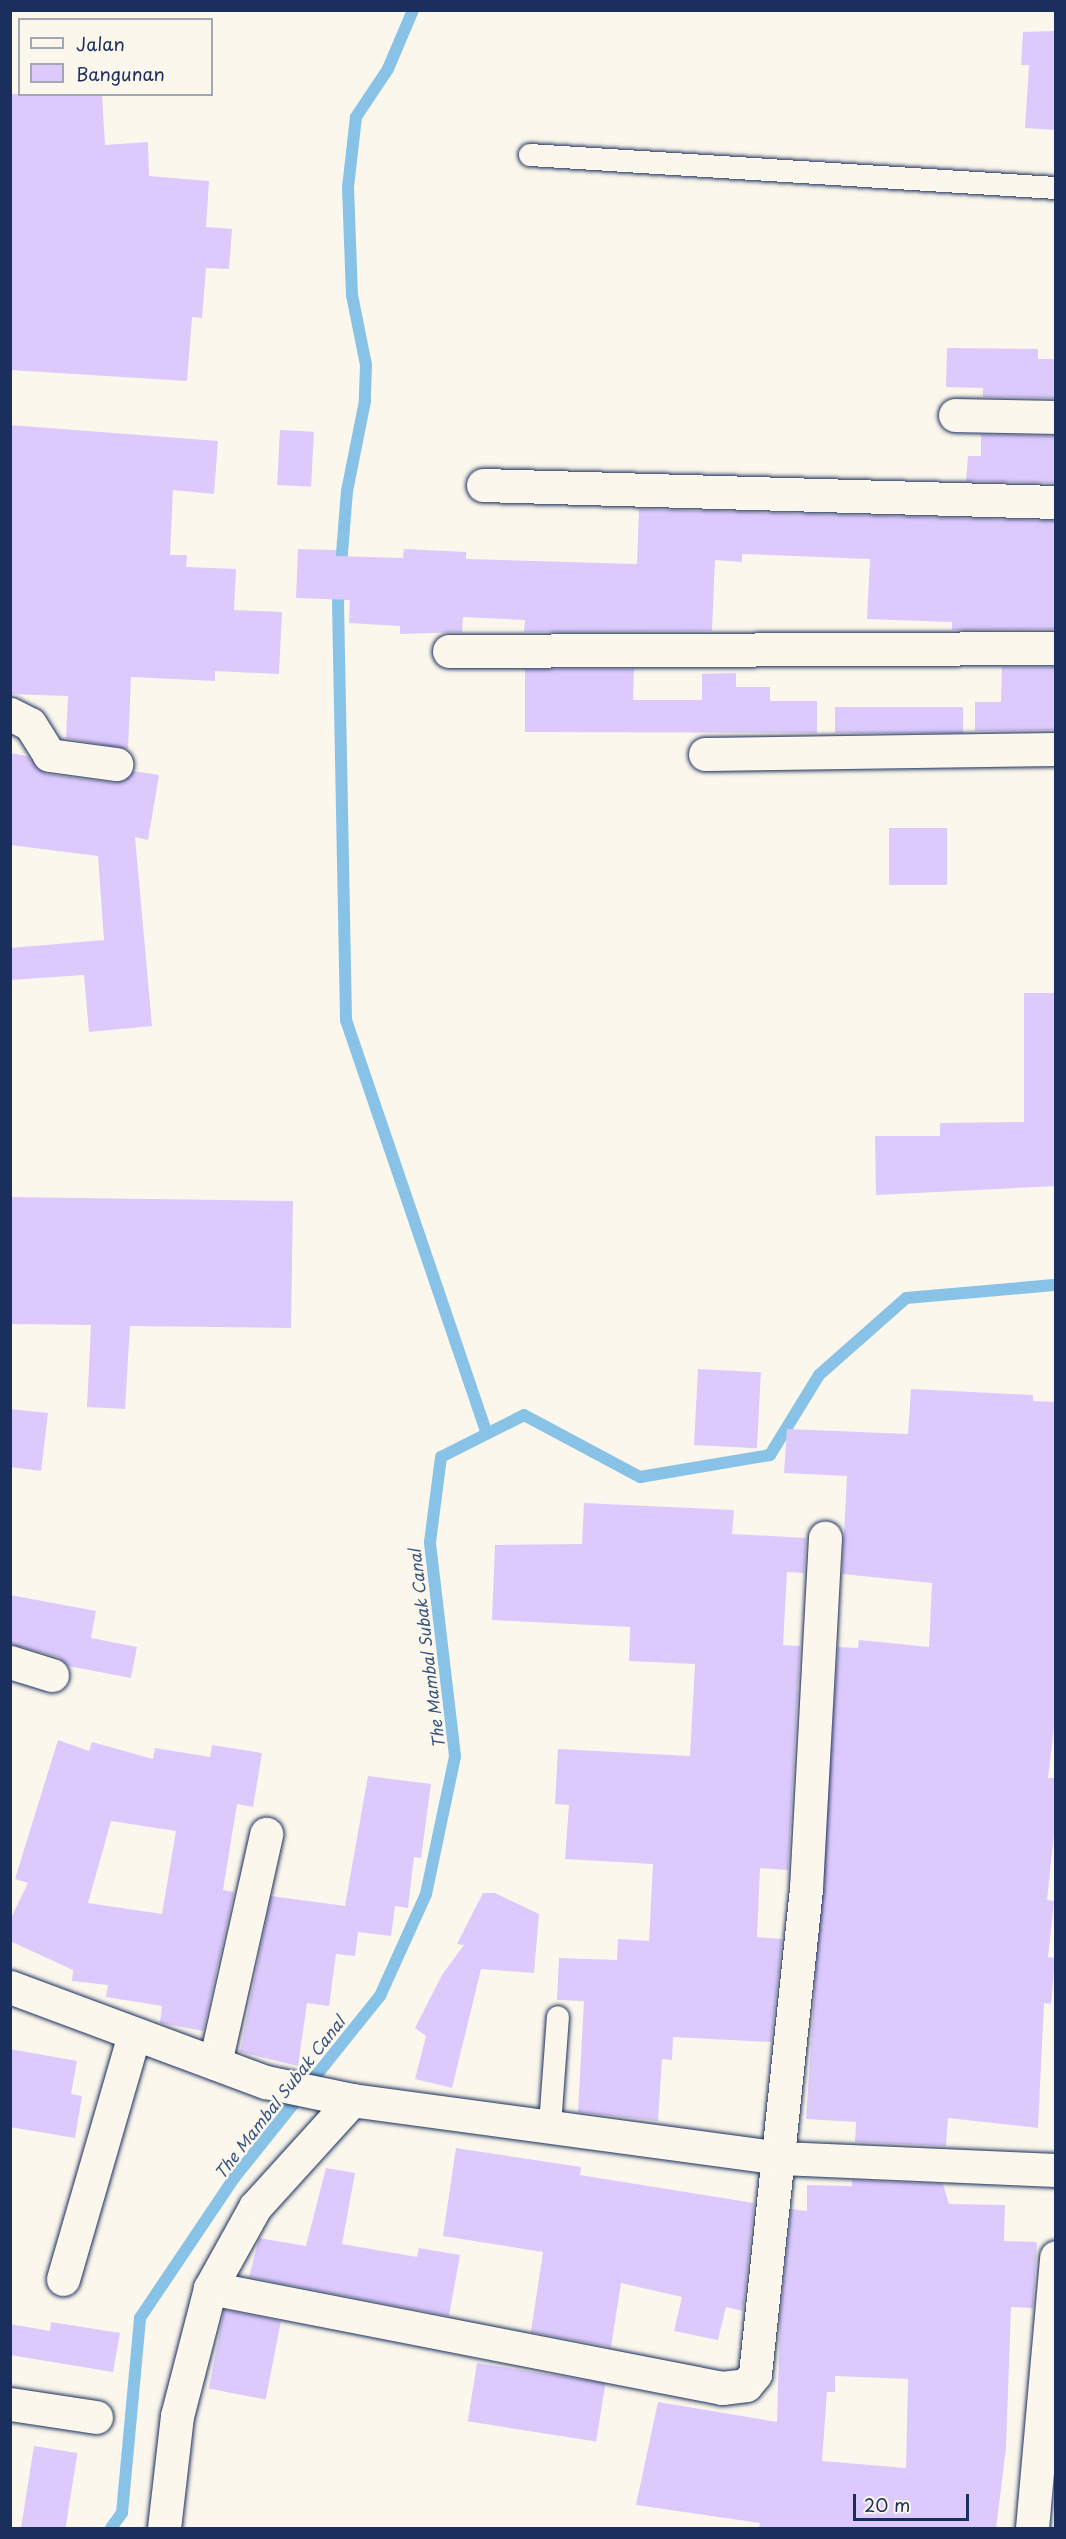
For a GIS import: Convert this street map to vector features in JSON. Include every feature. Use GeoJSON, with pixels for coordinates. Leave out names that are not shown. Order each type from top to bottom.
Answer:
{"type":"FeatureCollection","features":[{"type":"Feature","properties":{"kind":"street"},"geometry":{"type":"LineString","coordinates":[[955,415],[1056,417]]}},
{"type":"Feature","properties":{"kind":"street"},"geometry":{"type":"LineString","coordinates":[[483,485],[1056,502]]}},
{"type":"Feature","properties":{"kind":"street"},"geometry":{"type":"LineString","coordinates":[[449,651],[1056,648]]}},
{"type":"Feature","properties":{"kind":"street"},"geometry":{"type":"LineString","coordinates":[[10,714],[30,724],[49,755],[116,764]]}},
{"type":"Feature","properties":{"kind":"street"},"geometry":{"type":"LineString","coordinates":[[705,754],[1056,749]]}},
{"type":"Feature","properties":{"kind":"street"},"geometry":{"type":"LineString","coordinates":[[210,2288],[735,2388],[755,2374],[759,2358],[780,2158],[806,1888],[825,1538]]}},
{"type":"Feature","properties":{"kind":"street"},"geometry":{"type":"LineString","coordinates":[[10,1662],[51,1675]]}},
{"type":"Feature","properties":{"kind":"street"},"geometry":{"type":"LineString","coordinates":[[215,2062],[266,1834]]}},
{"type":"Feature","properties":{"kind":"street"},"geometry":{"type":"LineString","coordinates":[[10,1987],[266,2082],[344,2098],[780,2158],[1056,2170]]}},
{"type":"Feature","properties":{"kind":"street"},"geometry":{"type":"LineString","coordinates":[[63,2279],[135,2034]]}},
{"type":"Feature","properties":{"kind":"street"},"geometry":{"type":"LineString","coordinates":[[164,2529],[177,2416],[210,2288],[255,2206],[344,2098]]}},
{"type":"Feature","properties":{"kind":"street"},"geometry":{"type":"LineString","coordinates":[[1032,2529],[1056,2257]]}},
{"type":"Feature","properties":{"kind":"street"},"geometry":{"type":"LineString","coordinates":[[10,2404],[96,2417]]}},
{"type":"Feature","properties":{"kind":"lane"},"geometry":{"type":"LineString","coordinates":[[530,155],[1056,188]]}},
{"type":"Feature","properties":{"kind":"lane"},"geometry":{"type":"LineString","coordinates":[[550,2125],[558,2017]]}},
{"type":"Feature","properties":{"kind":"building"},"geometry":{"type":"Polygon","coordinates":[[[1056,31],[1056,130],[1025,128],[1029,65],[1021,65],[1023,32],[1056,31]]]}},
{"type":"Feature","properties":{"kind":"building"},"geometry":{"type":"Polygon","coordinates":[[[10,94],[18,94],[18,96],[102,96],[105,145],[148,142],[149,176],[209,181],[206,227],[232,229],[229,269],[206,268],[202,318],[192,317],[187,381],[10,370],[10,94]]]}},
{"type":"Feature","properties":{"kind":"building"},"geometry":{"type":"Polygon","coordinates":[[[947,348],[1038,349],[1038,359],[1056,359],[1056,398],[983,397],[983,388],[946,387],[947,348]]]}},
{"type":"Feature","properties":{"kind":"building"},"geometry":{"type":"Polygon","coordinates":[[[10,425],[218,441],[214,494],[173,490],[170,555],[187,555],[186,567],[236,569],[234,610],[282,612],[279,674],[215,671],[215,681],[131,677],[128,749],[66,738],[68,696],[10,694],[10,425]]]}},
{"type":"Feature","properties":{"kind":"building"},"geometry":{"type":"Polygon","coordinates":[[[280,430],[314,432],[311,487],[277,485],[280,430]]]}},
{"type":"Feature","properties":{"kind":"building"},"geometry":{"type":"Polygon","coordinates":[[[981,434],[1056,436],[1056,483],[966,481],[968,456],[981,456],[981,434]]]}},
{"type":"Feature","properties":{"kind":"building"},"geometry":{"type":"Polygon","coordinates":[[[639,509],[1056,521],[1056,629],[952,630],[952,622],[867,619],[870,559],[742,554],[742,562],[715,560],[712,631],[524,632],[525,620],[463,617],[462,632],[400,634],[400,626],[349,623],[350,600],[296,598],[298,549],[336,550],[336,556],[403,558],[404,549],[466,552],[466,559],[637,564],[639,509]]]}},
{"type":"Feature","properties":{"kind":"building"},"geometry":{"type":"Polygon","coordinates":[[[1002,667],[1056,667],[1056,730],[975,731],[975,702],[1001,702],[1002,667]]]}},
{"type":"Feature","properties":{"kind":"building"},"geometry":{"type":"Polygon","coordinates":[[[525,669],[634,669],[633,700],[702,700],[702,674],[736,673],[736,687],[770,687],[770,701],[817,701],[817,733],[525,732],[525,669]]]}},
{"type":"Feature","properties":{"kind":"building"},"geometry":{"type":"Polygon","coordinates":[[[835,707],[963,707],[963,733],[835,733],[835,707]]]}},
{"type":"Feature","properties":{"kind":"building"},"geometry":{"type":"Polygon","coordinates":[[[10,753],[27,756],[46,774],[114,783],[124,781],[133,771],[159,775],[148,840],[135,837],[152,1026],[89,1032],[84,975],[10,980],[10,948],[104,940],[98,856],[10,845],[10,753]]]}},
{"type":"Feature","properties":{"kind":"building"},"geometry":{"type":"Polygon","coordinates":[[[889,828],[947,828],[947,885],[889,885],[889,828]]]}},
{"type":"Feature","properties":{"kind":"building"},"geometry":{"type":"Polygon","coordinates":[[[1024,993],[1056,993],[1056,1186],[876,1195],[875,1136],[940,1136],[940,1123],[1024,1122],[1024,993]]]}},
{"type":"Feature","properties":{"kind":"building"},"geometry":{"type":"Polygon","coordinates":[[[10,1197],[293,1201],[291,1328],[130,1326],[125,1409],[87,1407],[91,1325],[10,1324],[10,1197]]]}},
{"type":"Feature","properties":{"kind":"building"},"geometry":{"type":"Polygon","coordinates":[[[698,1369],[761,1372],[757,1448],[694,1445],[698,1369]]]}},
{"type":"Feature","properties":{"kind":"building"},"geometry":{"type":"Polygon","coordinates":[[[911,1389],[1033,1395],[1033,1401],[1056,1402],[1056,1709],[1048,1778],[1056,1778],[1056,1814],[1047,1900],[1054,1901],[1048,1957],[1055,1958],[1051,2004],[1044,2003],[1038,2128],[948,2118],[946,2146],[855,2142],[856,2122],[806,2119],[838,1647],[858,1648],[859,1640],[929,1647],[932,1583],[842,1574],[847,1476],[784,1473],[787,1429],[908,1434],[911,1389]]]}},
{"type":"Feature","properties":{"kind":"building"},"geometry":{"type":"Polygon","coordinates":[[[10,1409],[48,1413],[41,1471],[10,1467],[10,1409]]]}},
{"type":"Feature","properties":{"kind":"building"},"geometry":{"type":"Polygon","coordinates":[[[584,1503],[734,1510],[732,1534],[806,1538],[804,1573],[787,1572],[783,1645],[800,1646],[788,1870],[760,1868],[757,1937],[782,1939],[771,2042],[673,2037],[672,2060],[662,2059],[658,2121],[578,2112],[584,2001],[557,2000],[559,1958],[617,1960],[618,1939],[649,1941],[653,1864],[565,1859],[569,1805],[555,1804],[558,1749],[690,1756],[695,1664],[629,1661],[630,1627],[492,1620],[495,1545],[582,1544],[584,1503]]]}},
{"type":"Feature","properties":{"kind":"building"},"geometry":{"type":"Polygon","coordinates":[[[10,1595],[96,1611],[91,1638],[137,1647],[131,1678],[68,1666],[58,1657],[10,1644],[10,1595]]]}},
{"type":"Feature","properties":{"kind":"building"},"geometry":{"type":"Polygon","coordinates":[[[58,1740],[89,1751],[92,1742],[153,1759],[155,1748],[210,1757],[212,1745],[262,1753],[253,1807],[237,1804],[223,1890],[234,1892],[203,2031],[160,2023],[162,2006],[106,1997],[108,1985],[72,1981],[73,1970],[10,1941],[10,1920],[28,1883],[15,1879],[58,1740]],[[111,1821],[88,1903],[162,1914],[176,1831],[111,1821]]]}},
{"type":"Feature","properties":{"kind":"building"},"geometry":{"type":"Polygon","coordinates":[[[368,1776],[431,1784],[421,1858],[414,1857],[408,1908],[395,1906],[391,1936],[358,1932],[355,1956],[336,1954],[329,2006],[307,2003],[298,2066],[240,2052],[271,1896],[345,1906],[368,1776]]]}},
{"type":"Feature","properties":{"kind":"building"},"geometry":{"type":"Polygon","coordinates":[[[483,1893],[495,1893],[539,1914],[534,1973],[481,1969],[452,2088],[415,2079],[426,2036],[415,2028],[442,1975],[464,1945],[457,1944],[483,1893]]]}},
{"type":"Feature","properties":{"kind":"building"},"geometry":{"type":"Polygon","coordinates":[[[10,2049],[77,2061],[71,2094],[82,2096],[75,2138],[10,2127],[10,2049]]]}},
{"type":"Feature","properties":{"kind":"building"},"geometry":{"type":"Polygon","coordinates":[[[456,2148],[581,2167],[580,2175],[754,2203],[743,2311],[726,2307],[718,2340],[674,2331],[682,2297],[621,2283],[611,2347],[531,2332],[543,2252],[443,2236],[456,2148]]]}},
{"type":"Feature","properties":{"kind":"building"},"geometry":{"type":"Polygon","coordinates":[[[326,2168],[355,2173],[342,2244],[417,2257],[419,2248],[460,2255],[449,2316],[249,2277],[259,2238],[306,2246],[326,2168]]]}},
{"type":"Feature","properties":{"kind":"building"},"geometry":{"type":"Polygon","coordinates":[[[852,2180],[943,2184],[949,2204],[1005,2205],[1004,2241],[1037,2242],[1033,2308],[1011,2307],[1006,2448],[996,2529],[759,2529],[760,2523],[636,2505],[658,2402],[777,2422],[780,2319],[791,2209],[807,2211],[807,2185],[852,2186],[852,2180]],[[835,2376],[835,2392],[827,2392],[822,2461],[906,2468],[908,2379],[835,2376]]]}},
{"type":"Feature","properties":{"kind":"building"},"geometry":{"type":"Polygon","coordinates":[[[224,2310],[281,2321],[266,2400],[209,2389],[224,2310]]]}},
{"type":"Feature","properties":{"kind":"building"},"geometry":{"type":"Polygon","coordinates":[[[51,2322],[120,2333],[113,2372],[10,2355],[10,2324],[50,2331],[51,2322]]]}},
{"type":"Feature","properties":{"kind":"building"},"geometry":{"type":"Polygon","coordinates":[[[477,2363],[605,2383],[596,2442],[468,2421],[477,2363]]]}},
{"type":"Feature","properties":{"kind":"building"},"geometry":{"type":"Polygon","coordinates":[[[34,2446],[77,2453],[66,2528],[21,2528],[34,2446]]]}},
{"type":"Feature","properties":{"kind":"waterway"},"geometry":{"type":"LineString","coordinates":[[413,10],[388,69],[356,117],[348,187],[352,295],[366,365],[365,401],[347,491],[338,602],[346,1020],[487,1434]]}},
{"type":"Feature","properties":{"kind":"waterway","name":"The Mambal Subak Canal"},"geometry":{"type":"LineString","coordinates":[[111,2528],[122,2513],[140,2318],[234,2178],[380,1996],[426,1894],[455,1756],[430,1542],[441,1457],[524,1415],[640,1477],[770,1455],[819,1375],[906,1298],[1056,1285]]}}]}
